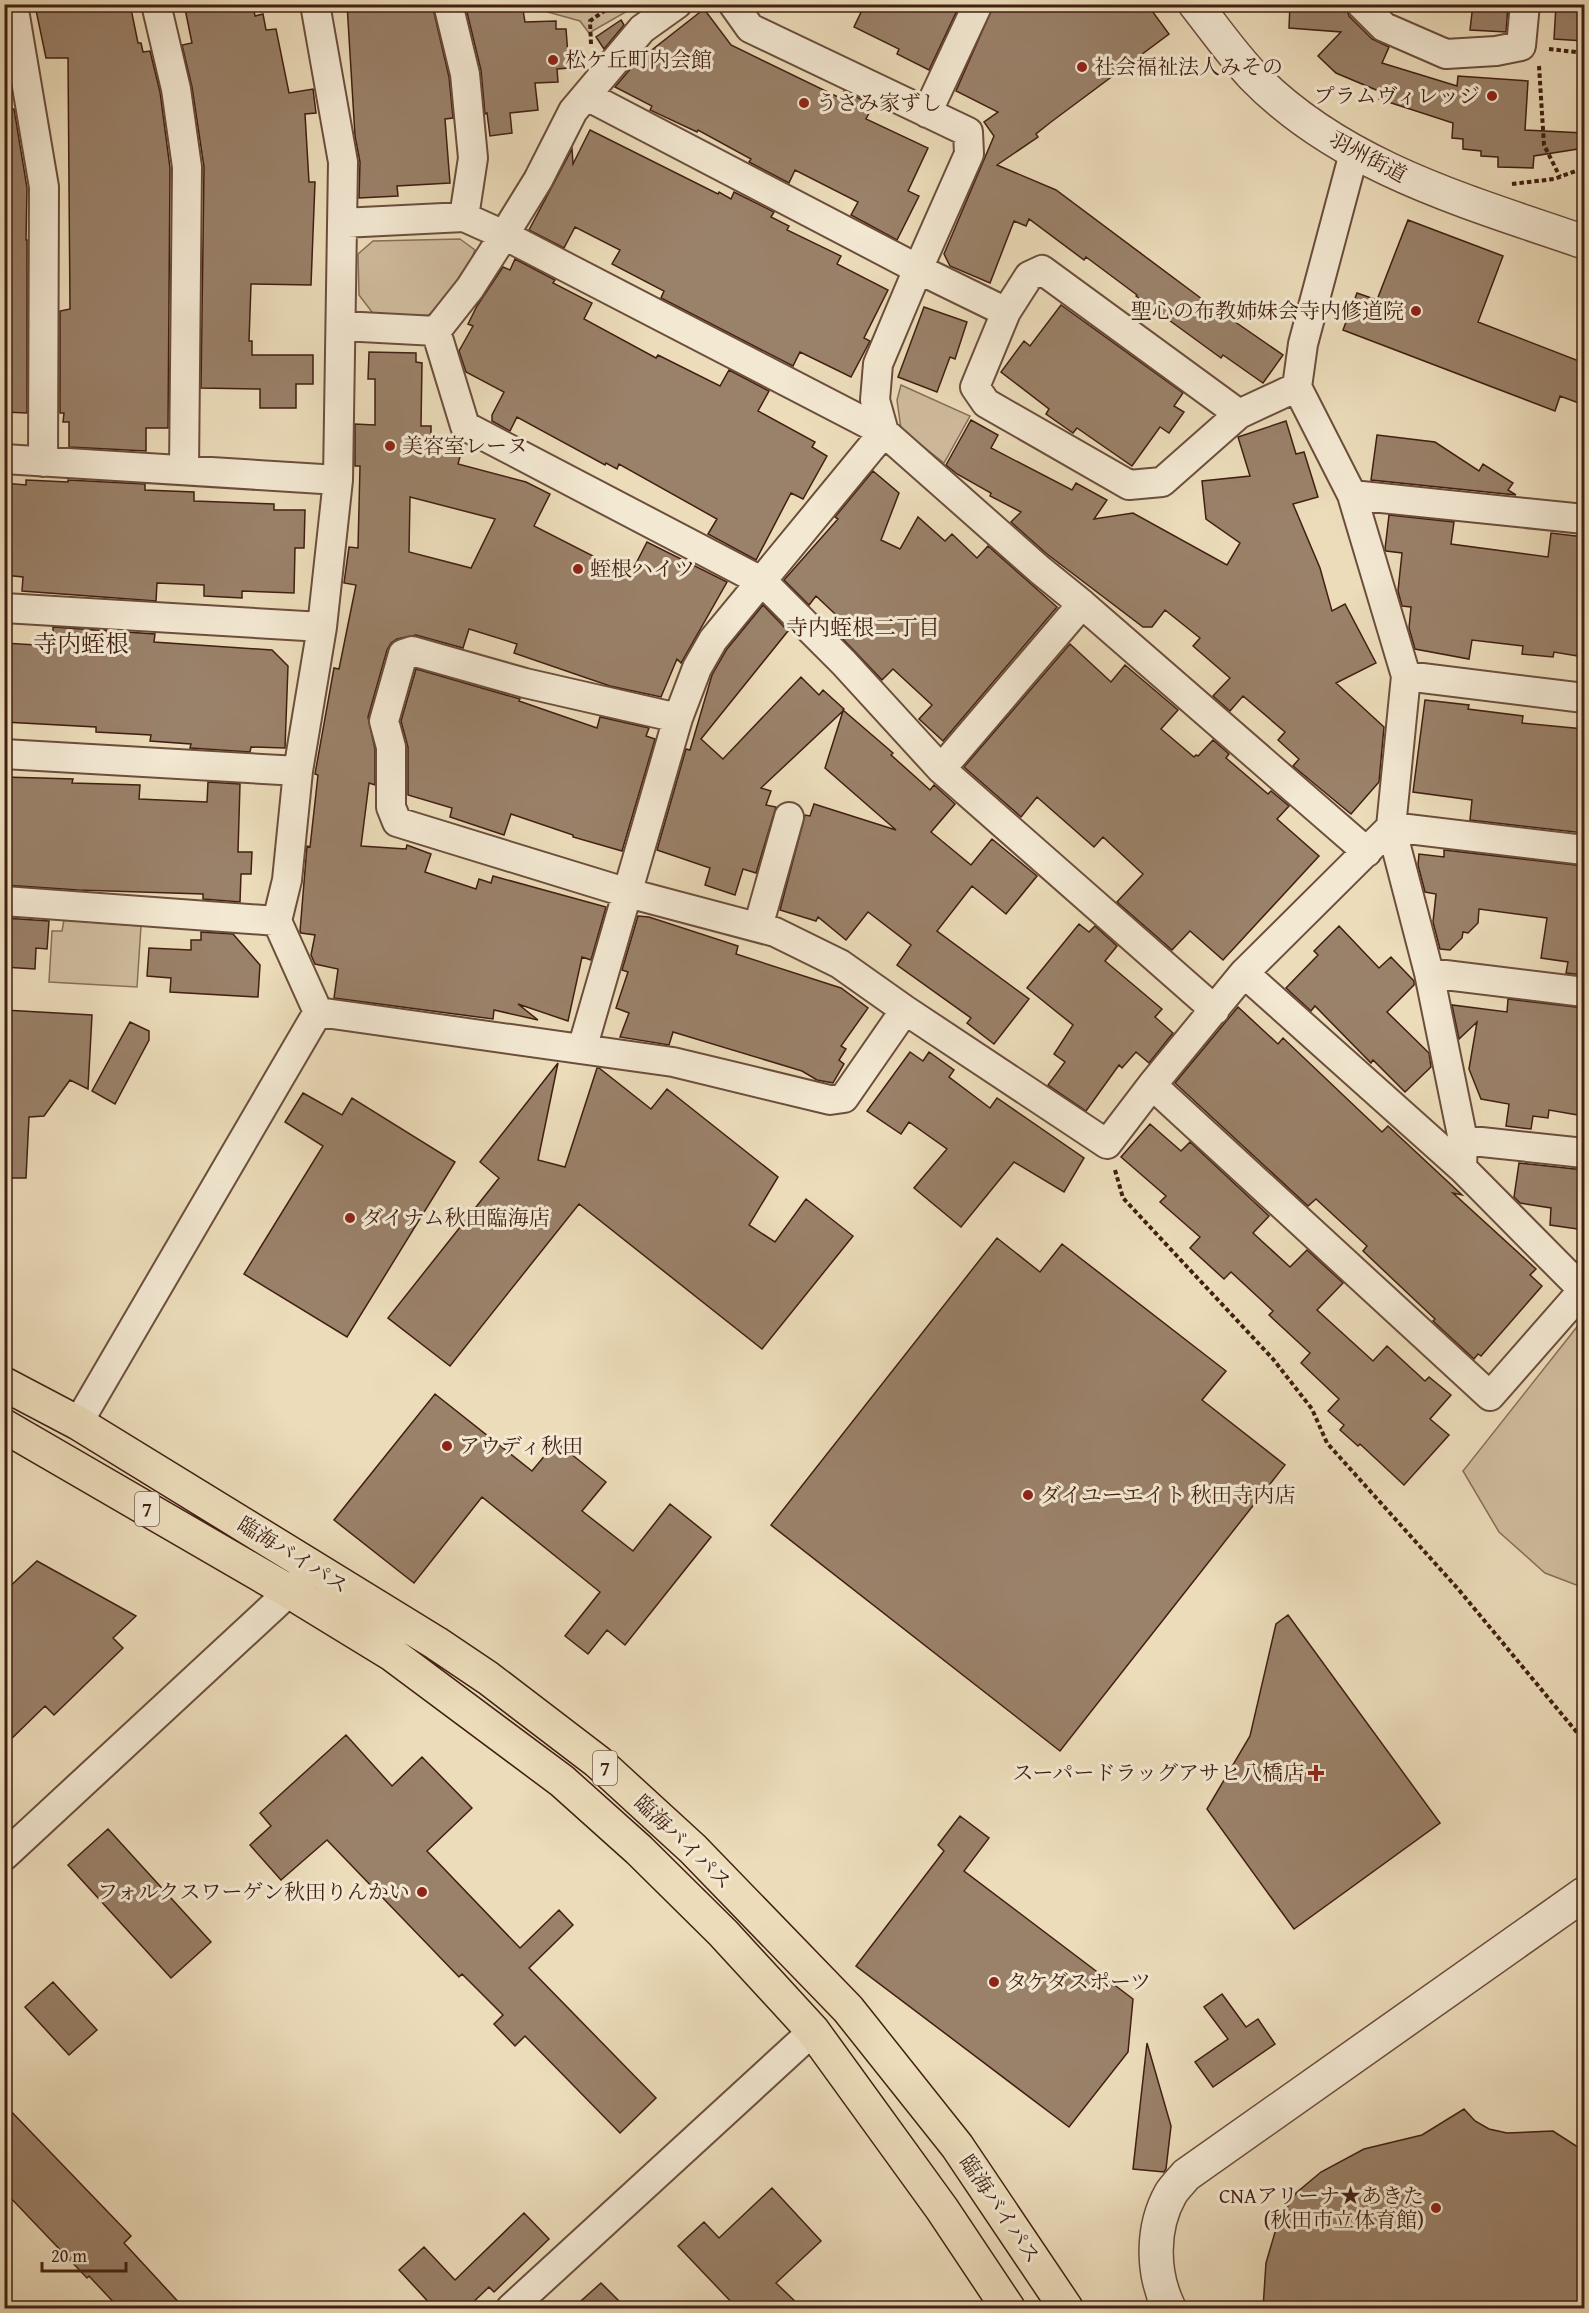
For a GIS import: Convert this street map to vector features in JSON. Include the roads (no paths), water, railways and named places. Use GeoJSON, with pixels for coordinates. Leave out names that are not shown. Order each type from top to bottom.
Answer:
{"type":"FeatureCollection","features":[{"type":"Feature","properties":{"kind":"highway","name":"臨海バイパス"},"geometry":{"type":"LineString","coordinates":[[4,1384],[78,1423],[436,1643],[488,1678],[598,1762],[693,1849],[848,2008],[957,2146],[1066,2308]]}},
{"type":"Feature","properties":{"kind":"highway","name":"臨海バイパス"},"geometry":{"type":"LineString","coordinates":[[4,1426],[290,1592],[393,1655],[562,1781],[639,1850],[723,1933],[813,2031],[942,2209],[1008,2308]]}},
{"type":"Feature","properties":{"kind":"street"},"geometry":{"type":"LineString","coordinates":[[13,4],[44,187],[43,462]]}},
{"type":"Feature","properties":{"kind":"street"},"geometry":{"type":"LineString","coordinates":[[156,4],[176,89],[187,167],[184,470]]}},
{"type":"Feature","properties":{"kind":"street"},"geometry":{"type":"LineString","coordinates":[[315,4],[343,162],[338,480],[322,627],[298,771],[287,880],[277,921],[318,1012]]}},
{"type":"Feature","properties":{"kind":"street"},"geometry":{"type":"LineString","coordinates":[[448,4],[465,74],[473,158],[464,217]]}},
{"type":"Feature","properties":{"kind":"street"},"geometry":{"type":"LineString","coordinates":[[436,331],[471,288],[538,180],[573,111],[642,29],[677,4]]}},
{"type":"Feature","properties":{"kind":"street"},"geometry":{"type":"LineString","coordinates":[[733,4],[750,28],[968,132],[969,154],[878,364],[875,400],[884,432]]}},
{"type":"Feature","properties":{"kind":"street"},"geometry":{"type":"LineString","coordinates":[[927,113],[978,4]]}},
{"type":"Feature","properties":{"kind":"street","name":"羽州街道"},"geometry":{"type":"LineString","coordinates":[[1195,4],[1252,76],[1303,119],[1354,153],[1417,183],[1584,242]]}},
{"type":"Feature","properties":{"kind":"street"},"geometry":{"type":"LineString","coordinates":[[1361,4],[1384,27],[1446,54],[1496,51],[1521,46],[1525,4]]}},
{"type":"Feature","properties":{"kind":"street"},"geometry":{"type":"LineString","coordinates":[[587,96],[918,269],[1006,312]]}},
{"type":"Feature","properties":{"kind":"street"},"geometry":{"type":"LineString","coordinates":[[1354,153],[1303,344],[1297,387],[1352,495],[1406,676],[1391,827],[1429,973],[1463,1140],[1462,1168]]}},
{"type":"Feature","properties":{"kind":"street"},"geometry":{"type":"LineString","coordinates":[[342,223],[464,217],[504,235],[884,432],[1367,852]]}},
{"type":"Feature","properties":{"kind":"street"},"geometry":{"type":"LineString","coordinates":[[1239,414],[1042,270],[1029,276],[1006,312],[975,387],[986,403],[1129,485],[1162,482],[1239,414],[1297,387]]}},
{"type":"Feature","properties":{"kind":"street"},"geometry":{"type":"LineString","coordinates":[[342,326],[436,331]]}},
{"type":"Feature","properties":{"kind":"street"},"geometry":{"type":"LineString","coordinates":[[436,331],[465,426],[763,582],[844,663],[941,769],[1215,1010]]}},
{"type":"Feature","properties":{"kind":"street"},"geometry":{"type":"LineString","coordinates":[[582,1049],[678,718],[697,668],[713,640],[884,432]]}},
{"type":"Feature","properties":{"kind":"street"},"geometry":{"type":"LineString","coordinates":[[4,459],[338,480]]}},
{"type":"Feature","properties":{"kind":"street"},"geometry":{"type":"LineString","coordinates":[[1352,495],[1584,519]]}},
{"type":"Feature","properties":{"kind":"street"},"geometry":{"type":"LineString","coordinates":[[941,769],[1082,604]]}},
{"type":"Feature","properties":{"kind":"street"},"geometry":{"type":"LineString","coordinates":[[4,608],[322,627]]}},
{"type":"Feature","properties":{"kind":"street"},"geometry":{"type":"LineString","coordinates":[[678,718],[525,683],[412,651],[403,654],[384,721],[391,747],[391,807],[397,822],[628,893],[775,932],[840,964],[904,1010],[1107,1144],[1244,973],[1391,827]]}},
{"type":"Feature","properties":{"kind":"street"},"geometry":{"type":"LineString","coordinates":[[1406,676],[1584,698]]}},
{"type":"Feature","properties":{"kind":"street"},"geometry":{"type":"LineString","coordinates":[[4,754],[298,771]]}},
{"type":"Feature","properties":{"kind":"street"},"geometry":{"type":"LineString","coordinates":[[758,927],[789,817]]}},
{"type":"Feature","properties":{"kind":"street"},"geometry":{"type":"LineString","coordinates":[[1391,827],[1584,850]]}},
{"type":"Feature","properties":{"kind":"street"},"geometry":{"type":"LineString","coordinates":[[4,901],[277,921]]}},
{"type":"Feature","properties":{"kind":"street"},"geometry":{"type":"LineString","coordinates":[[1152,1085],[1490,1396],[1583,1290],[1462,1168],[1244,973]]}},
{"type":"Feature","properties":{"kind":"street"},"geometry":{"type":"LineString","coordinates":[[1429,973],[1584,992]]}},
{"type":"Feature","properties":{"kind":"street"},"geometry":{"type":"LineString","coordinates":[[318,1012],[673,1062],[830,1100],[844,1098],[904,1010]]}},
{"type":"Feature","properties":{"kind":"street"},"geometry":{"type":"LineString","coordinates":[[78,1423],[318,1012]]}},
{"type":"Feature","properties":{"kind":"street"},"geometry":{"type":"LineString","coordinates":[[1463,1140],[1584,1154]]}},
{"type":"Feature","properties":{"kind":"street"},"geometry":{"type":"LineString","coordinates":[[4,1856],[315,1568]]}},
{"type":"Feature","properties":{"kind":"street"},"geometry":{"type":"LineString","coordinates":[[1169,2308],[1162,2294],[1157,2268],[1157,2237],[1162,2214],[1171,2193],[1186,2175],[1584,1894]]}},
{"type":"Feature","properties":{"kind":"street"},"geometry":{"type":"LineString","coordinates":[[511,2308],[813,2031]]}},
{"type":"Feature","properties":{"kind":"place","name":"松ケ丘町内会館"},"geometry":{"type":"Point","coordinates":[553,60]}},
{"type":"Feature","properties":{"kind":"place","name":"社会福祉法人みその"},"geometry":{"type":"Point","coordinates":[1082,67]}},
{"type":"Feature","properties":{"kind":"place","name":"プラムヴィレッジ"},"geometry":{"type":"Point","coordinates":[1492,96]}},
{"type":"Feature","properties":{"kind":"place","name":"うさみ家ずし"},"geometry":{"type":"Point","coordinates":[804,103]}},
{"type":"Feature","properties":{"kind":"place","name":"聖心の布教姉妹会寺内修道院"},"geometry":{"type":"Point","coordinates":[1416,311]}},
{"type":"Feature","properties":{"kind":"place","name":"美容室レーヌ"},"geometry":{"type":"Point","coordinates":[390,446]}},
{"type":"Feature","properties":{"kind":"place","name":"蛭根ハイツ"},"geometry":{"type":"Point","coordinates":[578,569]}},
{"type":"Feature","properties":{"kind":"place","name":"ダイナム秋田臨海店"},"geometry":{"type":"Point","coordinates":[350,1218]}},
{"type":"Feature","properties":{"kind":"place","name":"アウディ秋田"},"geometry":{"type":"Point","coordinates":[447,1446]}},
{"type":"Feature","properties":{"kind":"place","name":"ダイユーエイト 秋田寺内店"},"geometry":{"type":"Point","coordinates":[1028,1495]}},
{"type":"Feature","properties":{"kind":"place","name":"スーパードラッグアサヒ八橋店"},"geometry":{"type":"Point","coordinates":[1316,1773]}},
{"type":"Feature","properties":{"kind":"place","name":"フォルクスワーゲン秋田りんかい"},"geometry":{"type":"Point","coordinates":[422,1892]}},
{"type":"Feature","properties":{"kind":"place","name":"タケダスポーツ"},"geometry":{"type":"Point","coordinates":[994,1982]}},
{"type":"Feature","properties":{"kind":"place","name":"CNAアリーナ★あきた (秋田市立体育館)"},"geometry":{"type":"Point","coordinates":[1436,2208]}},
{"type":"Feature","properties":{"kind":"district","name":"寺内蛭根二丁目"},"geometry":{"type":"Point","coordinates":[863,627]}},
{"type":"Feature","properties":{"kind":"district","name":"寺内蛭根"},"geometry":{"type":"Point","coordinates":[81,644]}}]}
